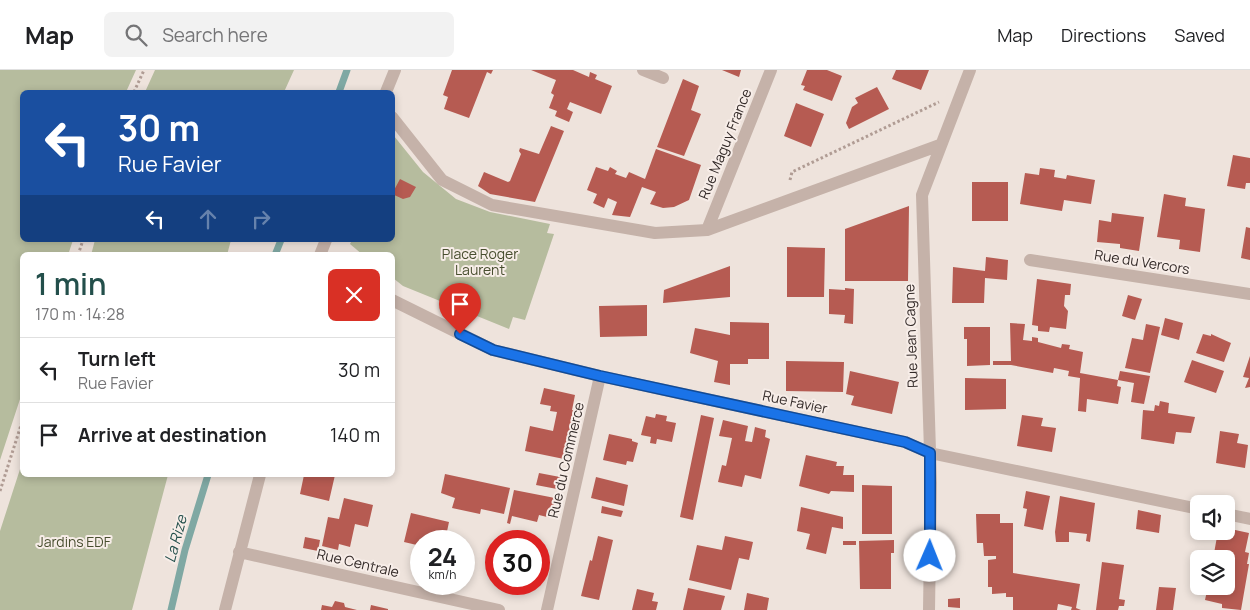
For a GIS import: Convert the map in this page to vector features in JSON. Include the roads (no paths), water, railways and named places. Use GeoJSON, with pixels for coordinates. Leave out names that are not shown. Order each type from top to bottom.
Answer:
{"type":"FeatureCollection","features":[{"type":"Feature","properties":{"kind":"street"},"geometry":{"type":"LineString","coordinates":[[387,90],[395,70]]}},
{"type":"Feature","properties":{"kind":"street"},"geometry":{"type":"LineString","coordinates":[[643,70],[663,78]]}},
{"type":"Feature","properties":{"kind":"street","name":"Rue Maguy France"},"geometry":{"type":"LineString","coordinates":[[707,230],[770,70]]}},
{"type":"Feature","properties":{"kind":"street","name":"Rue Jean Cagne"},"geometry":{"type":"LineString","coordinates":[[929,610],[931,483],[922,195],[970,70]]}},
{"type":"Feature","properties":{"kind":"street"},"geometry":{"type":"LineString","coordinates":[[395,121],[442,180],[492,205],[655,233],[707,230],[940,145]]}},
{"type":"Feature","properties":{"kind":"street","name":"Rue du Vercors"},"geometry":{"type":"LineString","coordinates":[[1030,260],[1250,294]]}},
{"type":"Feature","properties":{"kind":"street","name":"Rue Favier"},"geometry":{"type":"LineString","coordinates":[[395,301],[493,350],[600,376],[905,442],[930,453],[1190,507]]}},
{"type":"Feature","properties":{"kind":"street","name":"Rue du Commerce"},"geometry":{"type":"LineString","coordinates":[[548,610],[600,376]]}},
{"type":"Feature","properties":{"kind":"street"},"geometry":{"type":"LineString","coordinates":[[225,610],[259,477]]}},
{"type":"Feature","properties":{"kind":"street"},"geometry":{"type":"LineString","coordinates":[[1235,516],[1250,519]]}},
{"type":"Feature","properties":{"kind":"street","name":"Rue Centrale"},"geometry":{"type":"LineString","coordinates":[[239,552],[499,610]]}},
{"type":"Feature","properties":{"kind":"waterway","name":"La Rize"},"geometry":{"type":"LineString","coordinates":[[340,90],[347,70]]}},
{"type":"Feature","properties":{"kind":"waterway","name":"La Rize"},"geometry":{"type":"LineString","coordinates":[[276,252],[280,242]]}},
{"type":"Feature","properties":{"kind":"waterway","name":"La Rize"},"geometry":{"type":"LineString","coordinates":[[171,610],[185,550],[207,477]]}},
{"type":"Feature","properties":{"kind":"park label","name":"Place Roger Laurent"},"geometry":{"type":"Point","coordinates":[480,262]}},
{"type":"Feature","properties":{"kind":"park label","name":"Jardins EDF"},"geometry":{"type":"Point","coordinates":[74,542]}}]}
